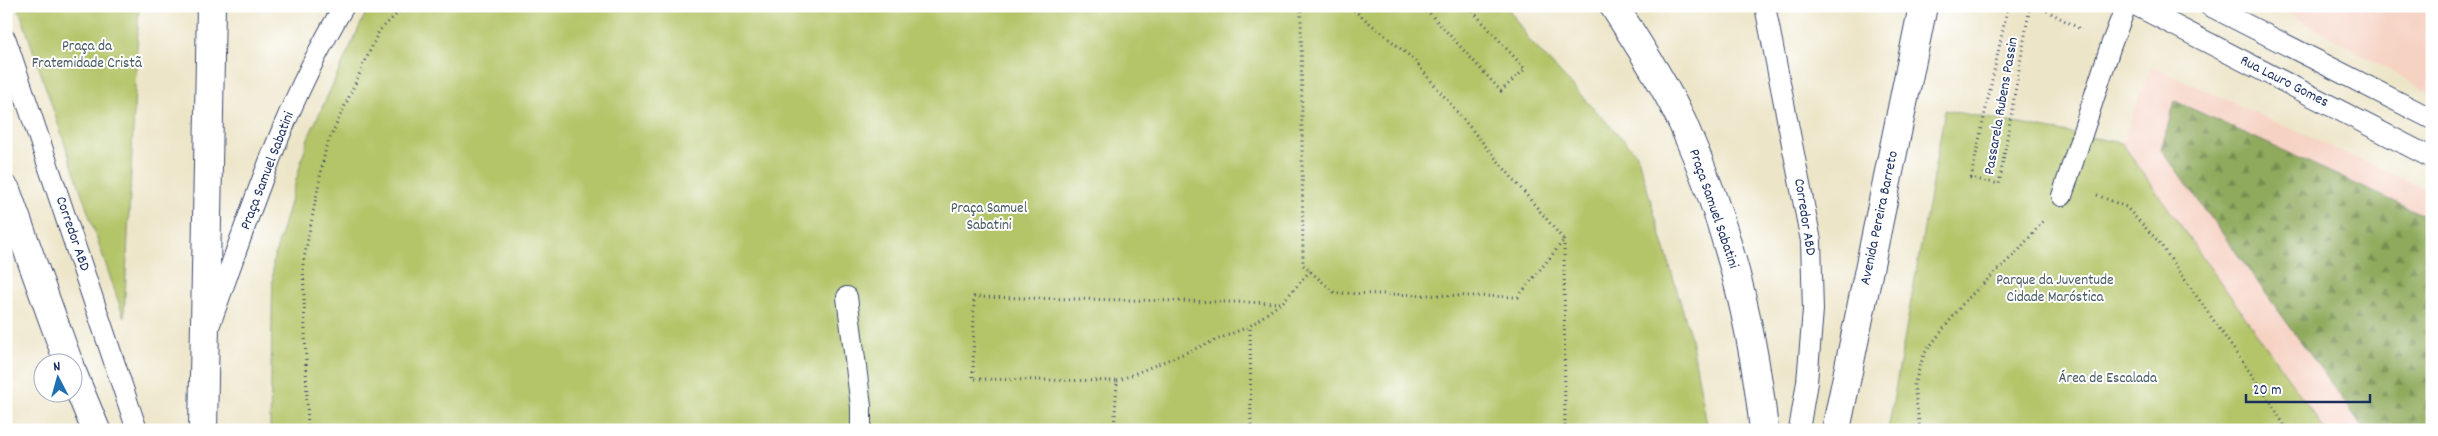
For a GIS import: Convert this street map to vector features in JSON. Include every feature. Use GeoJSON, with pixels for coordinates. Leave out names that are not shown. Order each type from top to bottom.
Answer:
{"type":"FeatureCollection","features":[{"type":"Feature","properties":{"kind":"main road","name":"Praça Samuel Sabatini"},"geometry":{"type":"LineString","coordinates":[[203,430],[211,6]]}},
{"type":"Feature","properties":{"kind":"main road","name":"Praça Samuel Sabatini"},"geometry":{"type":"LineString","coordinates":[[1614,6],[1650,63],[1682,122],[1708,184],[1737,280],[1752,347],[1764,430]]}},
{"type":"Feature","properties":{"kind":"main road","name":"Avenida Pereira Barreto"},"geometry":{"type":"LineString","coordinates":[[1836,430],[1923,6]]}},
{"type":"Feature","properties":{"kind":"main road"},"geometry":{"type":"LineString","coordinates":[[6,190],[65,354]]}},
{"type":"Feature","properties":{"kind":"main road"},"geometry":{"type":"LineString","coordinates":[[82,396],[96,430]]}},
{"type":"Feature","properties":{"kind":"lane","name":"Praça Samuel Sabatini"},"geometry":{"type":"LineString","coordinates":[[204,341],[274,147],[318,49],[344,6]]}},
{"type":"Feature","properties":{"kind":"lane","name":"Corredor ABD"},"geometry":{"type":"LineString","coordinates":[[1765,6],[1811,241],[1813,310],[1807,382],[1799,430]]}},
{"type":"Feature","properties":{"kind":"lane"},"geometry":{"type":"LineString","coordinates":[[2062,196],[2111,45],[2126,6]]}},
{"type":"Feature","properties":{"kind":"lane","name":"Rua Lauro Gomes"},"geometry":{"type":"LineString","coordinates":[[2137,6],[2432,158]]}},
{"type":"Feature","properties":{"kind":"lane"},"geometry":{"type":"LineString","coordinates":[[2210,6],[2432,119]]}},
{"type":"Feature","properties":{"kind":"lane","name":"Corredor ABD"},"geometry":{"type":"LineString","coordinates":[[6,40],[137,430]]}},
{"type":"Feature","properties":{"kind":"lane"},"geometry":{"type":"LineString","coordinates":[[848,297],[861,406],[861,430]]}},
{"type":"Feature","properties":{"kind":"path"},"geometry":{"type":"LineString","coordinates":[[308,430],[303,264],[326,148],[379,31],[405,6]]}},
{"type":"Feature","properties":{"kind":"path"},"geometry":{"type":"LineString","coordinates":[[1303,6],[1300,9],[1303,265],[1335,293],[1518,297],[1564,240]]}},
{"type":"Feature","properties":{"kind":"path"},"geometry":{"type":"LineString","coordinates":[[1349,6],[1412,58],[1564,240],[1565,430]]}},
{"type":"Feature","properties":{"kind":"path"},"geometry":{"type":"LineString","coordinates":[[1423,6],[1501,91],[1525,69],[1468,6]]}},
{"type":"Feature","properties":{"kind":"path","name":"Passarela Rubens Passin"},"geometry":{"type":"LineString","coordinates":[[2008,6],[1970,178],[1999,184],[2030,6]]}},
{"type":"Feature","properties":{"kind":"path"},"geometry":{"type":"LineString","coordinates":[[2038,6],[2111,45]]}},
{"type":"Feature","properties":{"kind":"path"},"geometry":{"type":"LineString","coordinates":[[1920,430],[1914,385],[1924,354],[1965,301],[2019,250],[2062,196],[2082,192],[2100,195],[2126,207],[2158,241],[2272,404],[2286,430]]}},
{"type":"Feature","properties":{"kind":"path"},"geometry":{"type":"LineString","coordinates":[[1282,302],[974,298],[973,379],[1117,381],[1250,326],[1282,302],[1310,271]]}},
{"type":"Feature","properties":{"kind":"path"},"geometry":{"type":"LineString","coordinates":[[1250,326],[1251,430]]}},
{"type":"Feature","properties":{"kind":"path"},"geometry":{"type":"LineString","coordinates":[[1114,430],[1117,381]]}},
{"type":"Feature","properties":{"kind":"shaded area"},"geometry":{"type":"Polygon","coordinates":[[[2276,6],[2432,6],[2432,94],[2276,6]]]}},
{"type":"Feature","properties":{"kind":"shaded area"},"geometry":{"type":"Polygon","coordinates":[[[2151,66],[2432,192],[2432,430],[2325,430],[2122,143],[2151,66]]]}},
{"type":"Feature","properties":{"kind":"green space","name":"Praça da Fratemidade Cristã"},"geometry":{"type":"Polygon","coordinates":[[[18,6],[139,6],[124,318],[18,6]]]}},
{"type":"Feature","properties":{"kind":"green space","name":"Praça Samuel Sabatini"},"geometry":{"type":"Polygon","coordinates":[[[369,6],[1507,6],[1529,40],[1637,154],[1691,338],[1708,430],[270,430],[273,262],[308,138],[369,6]]]}},
{"type":"Feature","properties":{"kind":"green space"},"geometry":{"type":"Polygon","coordinates":[[[2175,101],[2432,219],[2432,430],[2365,430],[2161,149],[2175,101]]]}},
{"type":"Feature","properties":{"kind":"green space","name":"Parque da Juventude Cidade Maróstica"},"geometry":{"type":"Polygon","coordinates":[[[1945,110],[2122,143],[2325,430],[1888,430],[1945,110]]]}},
{"type":"Feature","properties":{"kind":"park label","name":"Área de Escalada"},"geometry":{"type":"Point","coordinates":[2108,379]}}]}
